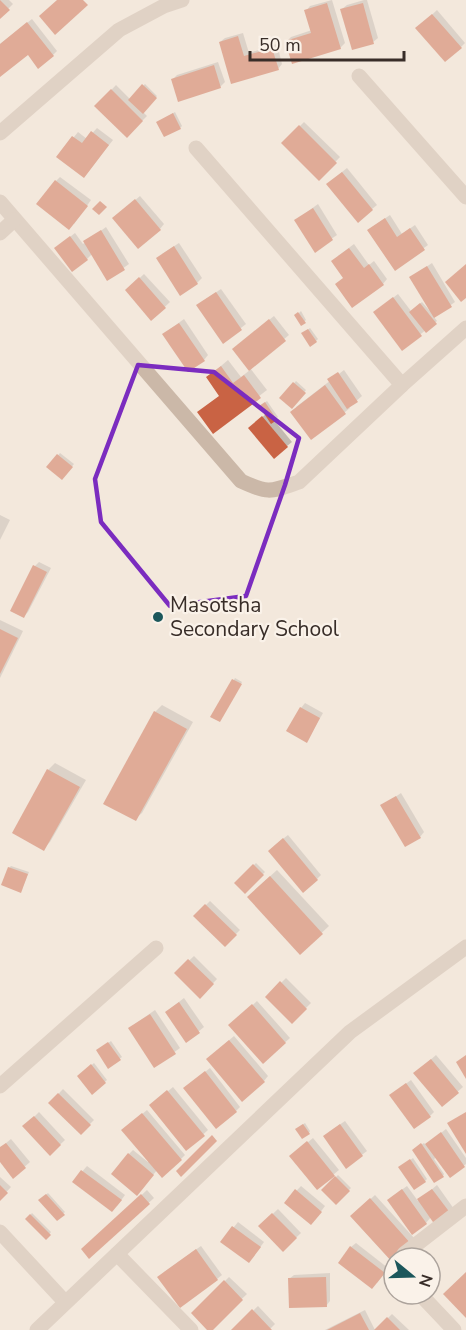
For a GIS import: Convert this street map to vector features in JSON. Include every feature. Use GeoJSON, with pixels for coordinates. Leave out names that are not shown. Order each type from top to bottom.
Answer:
{"type":"FeatureCollection","features":[{"type":"Feature","properties":{"kind":"street"},"geometry":{"type":"LineString","coordinates":[[0,133],[119,30],[164,6],[182,0]]}},
{"type":"Feature","properties":{"kind":"street"},"geometry":{"type":"LineString","coordinates":[[359,76],[466,197]]}},
{"type":"Feature","properties":{"kind":"street"},"geometry":{"type":"LineString","coordinates":[[196,148],[402,385]]}},
{"type":"Feature","properties":{"kind":"street"},"geometry":{"type":"LineString","coordinates":[[0,202],[241,481],[263,491],[280,489],[299,482],[466,328]]}},
{"type":"Feature","properties":{"kind":"street"},"geometry":{"type":"LineString","coordinates":[[0,233],[14,220]]}},
{"type":"Feature","properties":{"kind":"street"},"geometry":{"type":"LineString","coordinates":[[37,1330],[350,1032],[466,947]]}},
{"type":"Feature","properties":{"kind":"street"},"geometry":{"type":"LineString","coordinates":[[0,1086],[156,948]]}},
{"type":"Feature","properties":{"kind":"street"},"geometry":{"type":"LineString","coordinates":[[414,1246],[466,1206]]}},
{"type":"Feature","properties":{"kind":"street"},"geometry":{"type":"LineString","coordinates":[[0,1232],[65,1302]]}},
{"type":"Feature","properties":{"kind":"street"},"geometry":{"type":"LineString","coordinates":[[117,1254],[191,1330]]}},
{"type":"Feature","properties":{"kind":"street"},"geometry":{"type":"LineString","coordinates":[[431,1306],[454,1330]]}},
{"type":"Feature","properties":{"kind":"highlighted area"},"geometry":{"type":"Polygon","coordinates":[[[138,365],[214,372],[299,438],[246,596],[170,606],[101,522],[95,479],[138,365]]]}},
{"type":"Feature","properties":{"kind":"building"},"geometry":{"type":"Polygon","coordinates":[[[0,0],[10,10],[0,19],[0,0]]]}},
{"type":"Feature","properties":{"kind":"building"},"geometry":{"type":"Polygon","coordinates":[[[57,0],[83,0],[88,5],[55,35],[39,16],[57,0]]]}},
{"type":"Feature","properties":{"kind":"building"},"geometry":{"type":"Polygon","coordinates":[[[327,3],[341,49],[292,64],[285,41],[311,33],[304,10],[327,3]]]}},
{"type":"Feature","properties":{"kind":"building"},"geometry":{"type":"Polygon","coordinates":[[[363,3],[374,44],[352,50],[340,9],[363,3]]]}},
{"type":"Feature","properties":{"kind":"building"},"geometry":{"type":"Polygon","coordinates":[[[432,14],[462,48],[445,62],[415,28],[432,14]]]}},
{"type":"Feature","properties":{"kind":"building"},"geometry":{"type":"Polygon","coordinates":[[[27,22],[54,56],[38,69],[28,55],[0,77],[0,44],[27,22]]]}},
{"type":"Feature","properties":{"kind":"building"},"geometry":{"type":"Polygon","coordinates":[[[238,36],[244,56],[272,48],[279,70],[231,84],[219,42],[238,36]]]}},
{"type":"Feature","properties":{"kind":"building"},"geometry":{"type":"Polygon","coordinates":[[[214,65],[221,88],[178,102],[171,79],[214,65]]]}},
{"type":"Feature","properties":{"kind":"building"},"geometry":{"type":"Polygon","coordinates":[[[142,84],[157,98],[143,114],[128,100],[142,84]]]}},
{"type":"Feature","properties":{"kind":"building"},"geometry":{"type":"Polygon","coordinates":[[[111,89],[143,121],[127,138],[94,106],[111,89]]]}},
{"type":"Feature","properties":{"kind":"building"},"geometry":{"type":"Polygon","coordinates":[[[173,113],[181,129],[164,137],[156,122],[173,113]]]}},
{"type":"Feature","properties":{"kind":"building"},"geometry":{"type":"Polygon","coordinates":[[[299,125],[337,163],[319,181],[281,143],[299,125]]]}},
{"type":"Feature","properties":{"kind":"building"},"geometry":{"type":"Polygon","coordinates":[[[91,131],[109,145],[84,178],[56,157],[72,136],[82,143],[91,131]]]}},
{"type":"Feature","properties":{"kind":"building"},"geometry":{"type":"Polygon","coordinates":[[[342,172],[373,210],[358,223],[326,184],[342,172]]]}},
{"type":"Feature","properties":{"kind":"building"},"geometry":{"type":"Polygon","coordinates":[[[55,180],[88,206],[69,230],[36,204],[55,180]]]}},
{"type":"Feature","properties":{"kind":"building"},"geometry":{"type":"Polygon","coordinates":[[[135,199],[161,230],[138,249],[112,218],[135,199]]]}},
{"type":"Feature","properties":{"kind":"building"},"geometry":{"type":"Polygon","coordinates":[[[100,201],[107,207],[99,215],[92,209],[100,201]]]}},
{"type":"Feature","properties":{"kind":"building"},"geometry":{"type":"Polygon","coordinates":[[[313,208],[333,240],[315,253],[294,220],[313,208]]]}},
{"type":"Feature","properties":{"kind":"building"},"geometry":{"type":"Polygon","coordinates":[[[385,218],[397,237],[410,228],[425,250],[395,271],[367,230],[385,218]]]}},
{"type":"Feature","properties":{"kind":"building"},"geometry":{"type":"Polygon","coordinates":[[[101,230],[125,270],[107,281],[83,241],[101,230]]]}},
{"type":"Feature","properties":{"kind":"building"},"geometry":{"type":"Polygon","coordinates":[[[70,236],[88,260],[72,272],[54,248],[70,236]]]}},
{"type":"Feature","properties":{"kind":"building"},"geometry":{"type":"Polygon","coordinates":[[[174,246],[198,284],[180,296],[156,258],[174,246]]]}},
{"type":"Feature","properties":{"kind":"building"},"geometry":{"type":"Polygon","coordinates":[[[349,248],[364,268],[369,264],[384,285],[352,308],[335,284],[343,278],[331,261],[349,248]]]}},
{"type":"Feature","properties":{"kind":"building"},"geometry":{"type":"Polygon","coordinates":[[[466,264],[466,298],[461,302],[445,282],[466,264]]]}},
{"type":"Feature","properties":{"kind":"building"},"geometry":{"type":"Polygon","coordinates":[[[427,266],[452,307],[434,318],[409,277],[427,266]]]}},
{"type":"Feature","properties":{"kind":"building"},"geometry":{"type":"Polygon","coordinates":[[[139,277],[166,308],[151,321],[125,290],[139,277]]]}},
{"type":"Feature","properties":{"kind":"building"},"geometry":{"type":"Polygon","coordinates":[[[216,292],[242,330],[223,344],[196,305],[216,292]]]}},
{"type":"Feature","properties":{"kind":"building"},"geometry":{"type":"Polygon","coordinates":[[[393,297],[422,336],[402,351],[373,312],[393,297]]]}},
{"type":"Feature","properties":{"kind":"building"},"geometry":{"type":"Polygon","coordinates":[[[420,303],[437,324],[426,333],[409,312],[420,303]]]}},
{"type":"Feature","properties":{"kind":"building"},"geometry":{"type":"Polygon","coordinates":[[[298,312],[306,323],[301,326],[294,315],[298,312]]]}},
{"type":"Feature","properties":{"kind":"building"},"geometry":{"type":"Polygon","coordinates":[[[269,319],[286,341],[249,371],[232,349],[269,319]]]}},
{"type":"Feature","properties":{"kind":"building"},"geometry":{"type":"Polygon","coordinates":[[[179,323],[205,361],[188,372],[162,334],[179,323]]]}},
{"type":"Feature","properties":{"kind":"building"},"geometry":{"type":"Polygon","coordinates":[[[308,329],[317,342],[310,347],[301,333],[308,329]]]}},
{"type":"Feature","properties":{"kind":"building"},"geometry":{"type":"Polygon","coordinates":[[[221,366],[233,383],[244,375],[261,398],[213,434],[197,412],[219,396],[206,377],[221,366]]]}},
{"type":"Feature","properties":{"kind":"building"},"geometry":{"type":"Polygon","coordinates":[[[338,372],[358,402],[347,409],[327,379],[338,372]]]}},
{"type":"Feature","properties":{"kind":"building"},"geometry":{"type":"Polygon","coordinates":[[[293,382],[306,393],[292,409],[279,398],[293,382]]]}},
{"type":"Feature","properties":{"kind":"building"},"geometry":{"type":"Polygon","coordinates":[[[325,385],[346,414],[311,440],[290,412],[325,385]]]}},
{"type":"Feature","properties":{"kind":"building"},"geometry":{"type":"Polygon","coordinates":[[[265,402],[277,420],[271,424],[259,406],[265,402]]]}},
{"type":"Feature","properties":{"kind":"building"},"geometry":{"type":"Polygon","coordinates":[[[262,416],[288,447],[274,459],[248,428],[262,416]]]}},
{"type":"Feature","properties":{"kind":"building"},"geometry":{"type":"Polygon","coordinates":[[[57,454],[73,467],[62,480],[46,467],[57,454]]]}},
{"type":"Feature","properties":{"kind":"building"},"geometry":{"type":"Polygon","coordinates":[[[33,565],[47,572],[24,618],[10,611],[33,565]]]}},
{"type":"Feature","properties":{"kind":"building"},"geometry":{"type":"Polygon","coordinates":[[[0,629],[18,638],[0,674],[0,629]]]}},
{"type":"Feature","properties":{"kind":"building"},"geometry":{"type":"Polygon","coordinates":[[[232,679],[242,684],[220,722],[210,717],[232,679]]]}},
{"type":"Feature","properties":{"kind":"building"},"geometry":{"type":"Polygon","coordinates":[[[300,707],[320,718],[307,743],[286,731],[300,707]]]}},
{"type":"Feature","properties":{"kind":"building"},"geometry":{"type":"Polygon","coordinates":[[[154,711],[187,729],[136,821],[103,804],[154,711]]]}},
{"type":"Feature","properties":{"kind":"building"},"geometry":{"type":"Polygon","coordinates":[[[47,769],[80,787],[44,851],[12,833],[47,769]]]}},
{"type":"Feature","properties":{"kind":"building"},"geometry":{"type":"Polygon","coordinates":[[[396,796],[421,838],[405,847],[380,805],[396,796]]]}},
{"type":"Feature","properties":{"kind":"building"},"geometry":{"type":"Polygon","coordinates":[[[283,838],[318,880],[303,893],[268,851],[283,838]]]}},
{"type":"Feature","properties":{"kind":"building"},"geometry":{"type":"Polygon","coordinates":[[[253,864],[264,875],[245,894],[234,883],[253,864]]]}},
{"type":"Feature","properties":{"kind":"building"},"geometry":{"type":"Polygon","coordinates":[[[8,867],[28,874],[21,893],[1,885],[8,867]]]}},
{"type":"Feature","properties":{"kind":"building"},"geometry":{"type":"Polygon","coordinates":[[[270,876],[323,934],[300,955],[247,897],[270,876]]]}},
{"type":"Feature","properties":{"kind":"building"},"geometry":{"type":"Polygon","coordinates":[[[205,904],[237,935],[225,947],[193,916],[205,904]]]}},
{"type":"Feature","properties":{"kind":"building"},"geometry":{"type":"Polygon","coordinates":[[[188,959],[214,984],[200,999],[174,973],[188,959]]]}},
{"type":"Feature","properties":{"kind":"building"},"geometry":{"type":"Polygon","coordinates":[[[280,981],[307,1009],[292,1024],[265,997],[280,981]]]}},
{"type":"Feature","properties":{"kind":"building"},"geometry":{"type":"Polygon","coordinates":[[[179,1002],[200,1033],[186,1043],[165,1012],[179,1002]]]}},
{"type":"Feature","properties":{"kind":"building"},"geometry":{"type":"Polygon","coordinates":[[[252,1004],[286,1043],[263,1064],[228,1025],[252,1004]]]}},
{"type":"Feature","properties":{"kind":"building"},"geometry":{"type":"Polygon","coordinates":[[[150,1014],[176,1054],[154,1068],[128,1028],[150,1014]]]}},
{"type":"Feature","properties":{"kind":"building"},"geometry":{"type":"Polygon","coordinates":[[[229,1040],[265,1082],[242,1102],[206,1059],[229,1040]]]}},
{"type":"Feature","properties":{"kind":"building"},"geometry":{"type":"Polygon","coordinates":[[[108,1042],[121,1060],[108,1069],[96,1050],[108,1042]]]}},
{"type":"Feature","properties":{"kind":"building"},"geometry":{"type":"Polygon","coordinates":[[[466,1055],[466,1079],[456,1062],[466,1055]]]}},
{"type":"Feature","properties":{"kind":"building"},"geometry":{"type":"Polygon","coordinates":[[[431,1059],[459,1093],[442,1107],[413,1073],[431,1059]]]}},
{"type":"Feature","properties":{"kind":"building"},"geometry":{"type":"Polygon","coordinates":[[[91,1064],[106,1083],[92,1095],[77,1076],[91,1064]]]}},
{"type":"Feature","properties":{"kind":"building"},"geometry":{"type":"Polygon","coordinates":[[[205,1071],[237,1112],[216,1129],[183,1088],[205,1071]]]}},
{"type":"Feature","properties":{"kind":"building"},"geometry":{"type":"Polygon","coordinates":[[[406,1083],[431,1117],[414,1129],[389,1095],[406,1083]]]}},
{"type":"Feature","properties":{"kind":"building"},"geometry":{"type":"Polygon","coordinates":[[[167,1090],[205,1136],[186,1151],[149,1105],[167,1090]]]}},
{"type":"Feature","properties":{"kind":"building"},"geometry":{"type":"Polygon","coordinates":[[[58,1093],[91,1125],[81,1135],[48,1103],[58,1093]]]}},
{"type":"Feature","properties":{"kind":"building"},"geometry":{"type":"Polygon","coordinates":[[[466,1112],[466,1154],[447,1123],[466,1112]]]}},
{"type":"Feature","properties":{"kind":"building"},"geometry":{"type":"Polygon","coordinates":[[[142,1113],[182,1160],[162,1178],[121,1130],[142,1113]]]}},
{"type":"Feature","properties":{"kind":"building"},"geometry":{"type":"Polygon","coordinates":[[[34,1116],[61,1145],[50,1156],[22,1126],[34,1116]]]}},
{"type":"Feature","properties":{"kind":"building"},"geometry":{"type":"Polygon","coordinates":[[[303,1124],[310,1134],[302,1139],[295,1129],[303,1124]]]}},
{"type":"Feature","properties":{"kind":"building"},"geometry":{"type":"Polygon","coordinates":[[[340,1124],[363,1156],[346,1169],[323,1136],[340,1124]]]}},
{"type":"Feature","properties":{"kind":"building"},"geometry":{"type":"Polygon","coordinates":[[[441,1132],[465,1167],[450,1178],[425,1144],[441,1132]]]}},
{"type":"Feature","properties":{"kind":"building"},"geometry":{"type":"Polygon","coordinates":[[[212,1135],[217,1141],[181,1177],[176,1171],[212,1135]]]}},
{"type":"Feature","properties":{"kind":"building"},"geometry":{"type":"Polygon","coordinates":[[[307,1141],[335,1176],[317,1190],[289,1156],[307,1141]]]}},
{"type":"Feature","properties":{"kind":"building"},"geometry":{"type":"Polygon","coordinates":[[[6,1143],[26,1168],[13,1179],[0,1162],[0,1147],[6,1143]]]}},
{"type":"Feature","properties":{"kind":"building"},"geometry":{"type":"Polygon","coordinates":[[[421,1143],[444,1177],[434,1183],[412,1150],[421,1143]]]}},
{"type":"Feature","properties":{"kind":"building"},"geometry":{"type":"Polygon","coordinates":[[[128,1153],[154,1175],[137,1196],[111,1174],[128,1153]]]}},
{"type":"Feature","properties":{"kind":"building"},"geometry":{"type":"Polygon","coordinates":[[[410,1159],[426,1182],[414,1190],[398,1167],[410,1159]]]}},
{"type":"Feature","properties":{"kind":"building"},"geometry":{"type":"Polygon","coordinates":[[[81,1170],[122,1200],[112,1212],[72,1182],[81,1170]]]}},
{"type":"Feature","properties":{"kind":"building"},"geometry":{"type":"Polygon","coordinates":[[[335,1176],[350,1191],[336,1205],[321,1190],[335,1176]]]}},
{"type":"Feature","properties":{"kind":"building"},"geometry":{"type":"Polygon","coordinates":[[[0,1185],[8,1193],[0,1201],[0,1185]]]}},
{"type":"Feature","properties":{"kind":"building"},"geometry":{"type":"Polygon","coordinates":[[[295,1189],[322,1212],[311,1225],[284,1203],[295,1189]]]}},
{"type":"Feature","properties":{"kind":"building"},"geometry":{"type":"Polygon","coordinates":[[[402,1189],[427,1224],[412,1235],[387,1200],[402,1189]]]}},
{"type":"Feature","properties":{"kind":"building"},"geometry":{"type":"Polygon","coordinates":[[[432,1189],[451,1214],[435,1225],[417,1199],[432,1189]]]}},
{"type":"Feature","properties":{"kind":"building"},"geometry":{"type":"Polygon","coordinates":[[[46,1194],[65,1215],[57,1221],[38,1200],[46,1194]]]}},
{"type":"Feature","properties":{"kind":"building"},"geometry":{"type":"Polygon","coordinates":[[[141,1194],[150,1204],[89,1259],[81,1249],[141,1194]]]}},
{"type":"Feature","properties":{"kind":"building"},"geometry":{"type":"Polygon","coordinates":[[[370,1198],[412,1245],[382,1246],[382,1251],[350,1216],[370,1198]]]}},
{"type":"Feature","properties":{"kind":"building"},"geometry":{"type":"Polygon","coordinates":[[[272,1213],[297,1238],[283,1252],[258,1226],[272,1213]]]}},
{"type":"Feature","properties":{"kind":"building"},"geometry":{"type":"Polygon","coordinates":[[[30,1214],[51,1235],[46,1240],[25,1219],[30,1214]]]}},
{"type":"Feature","properties":{"kind":"building"},"geometry":{"type":"Polygon","coordinates":[[[232,1226],[261,1247],[249,1263],[220,1242],[232,1226]]]}},
{"type":"Feature","properties":{"kind":"building"},"geometry":{"type":"Polygon","coordinates":[[[350,1246],[382,1271],[382,1277],[372,1289],[338,1263],[350,1246]]]}},
{"type":"Feature","properties":{"kind":"building"},"geometry":{"type":"Polygon","coordinates":[[[196,1249],[218,1280],[180,1308],[157,1277],[196,1249]]]}},
{"type":"Feature","properties":{"kind":"building"},"geometry":{"type":"Polygon","coordinates":[[[466,1272],[466,1318],[443,1294],[466,1272]]]}},
{"type":"Feature","properties":{"kind":"building"},"geometry":{"type":"Polygon","coordinates":[[[326,1277],[327,1307],[289,1308],[288,1278],[326,1277]]]}},
{"type":"Feature","properties":{"kind":"building"},"geometry":{"type":"Polygon","coordinates":[[[224,1280],[243,1300],[213,1330],[207,1330],[191,1313],[224,1280]]]}},
{"type":"Feature","properties":{"kind":"building"},"geometry":{"type":"Polygon","coordinates":[[[252,1309],[272,1330],[231,1330],[252,1309]]]}},
{"type":"Feature","properties":{"kind":"building"},"geometry":{"type":"Polygon","coordinates":[[[360,1313],[369,1330],[327,1330],[360,1313]]]}},
{"type":"Feature","properties":{"kind":"building"},"geometry":{"type":"Polygon","coordinates":[[[387,1317],[400,1330],[374,1330],[387,1317]]]}},
{"type":"Feature","properties":{"kind":"place","name":"Masotsha Secondary School"},"geometry":{"type":"Point","coordinates":[158,617]}}]}
